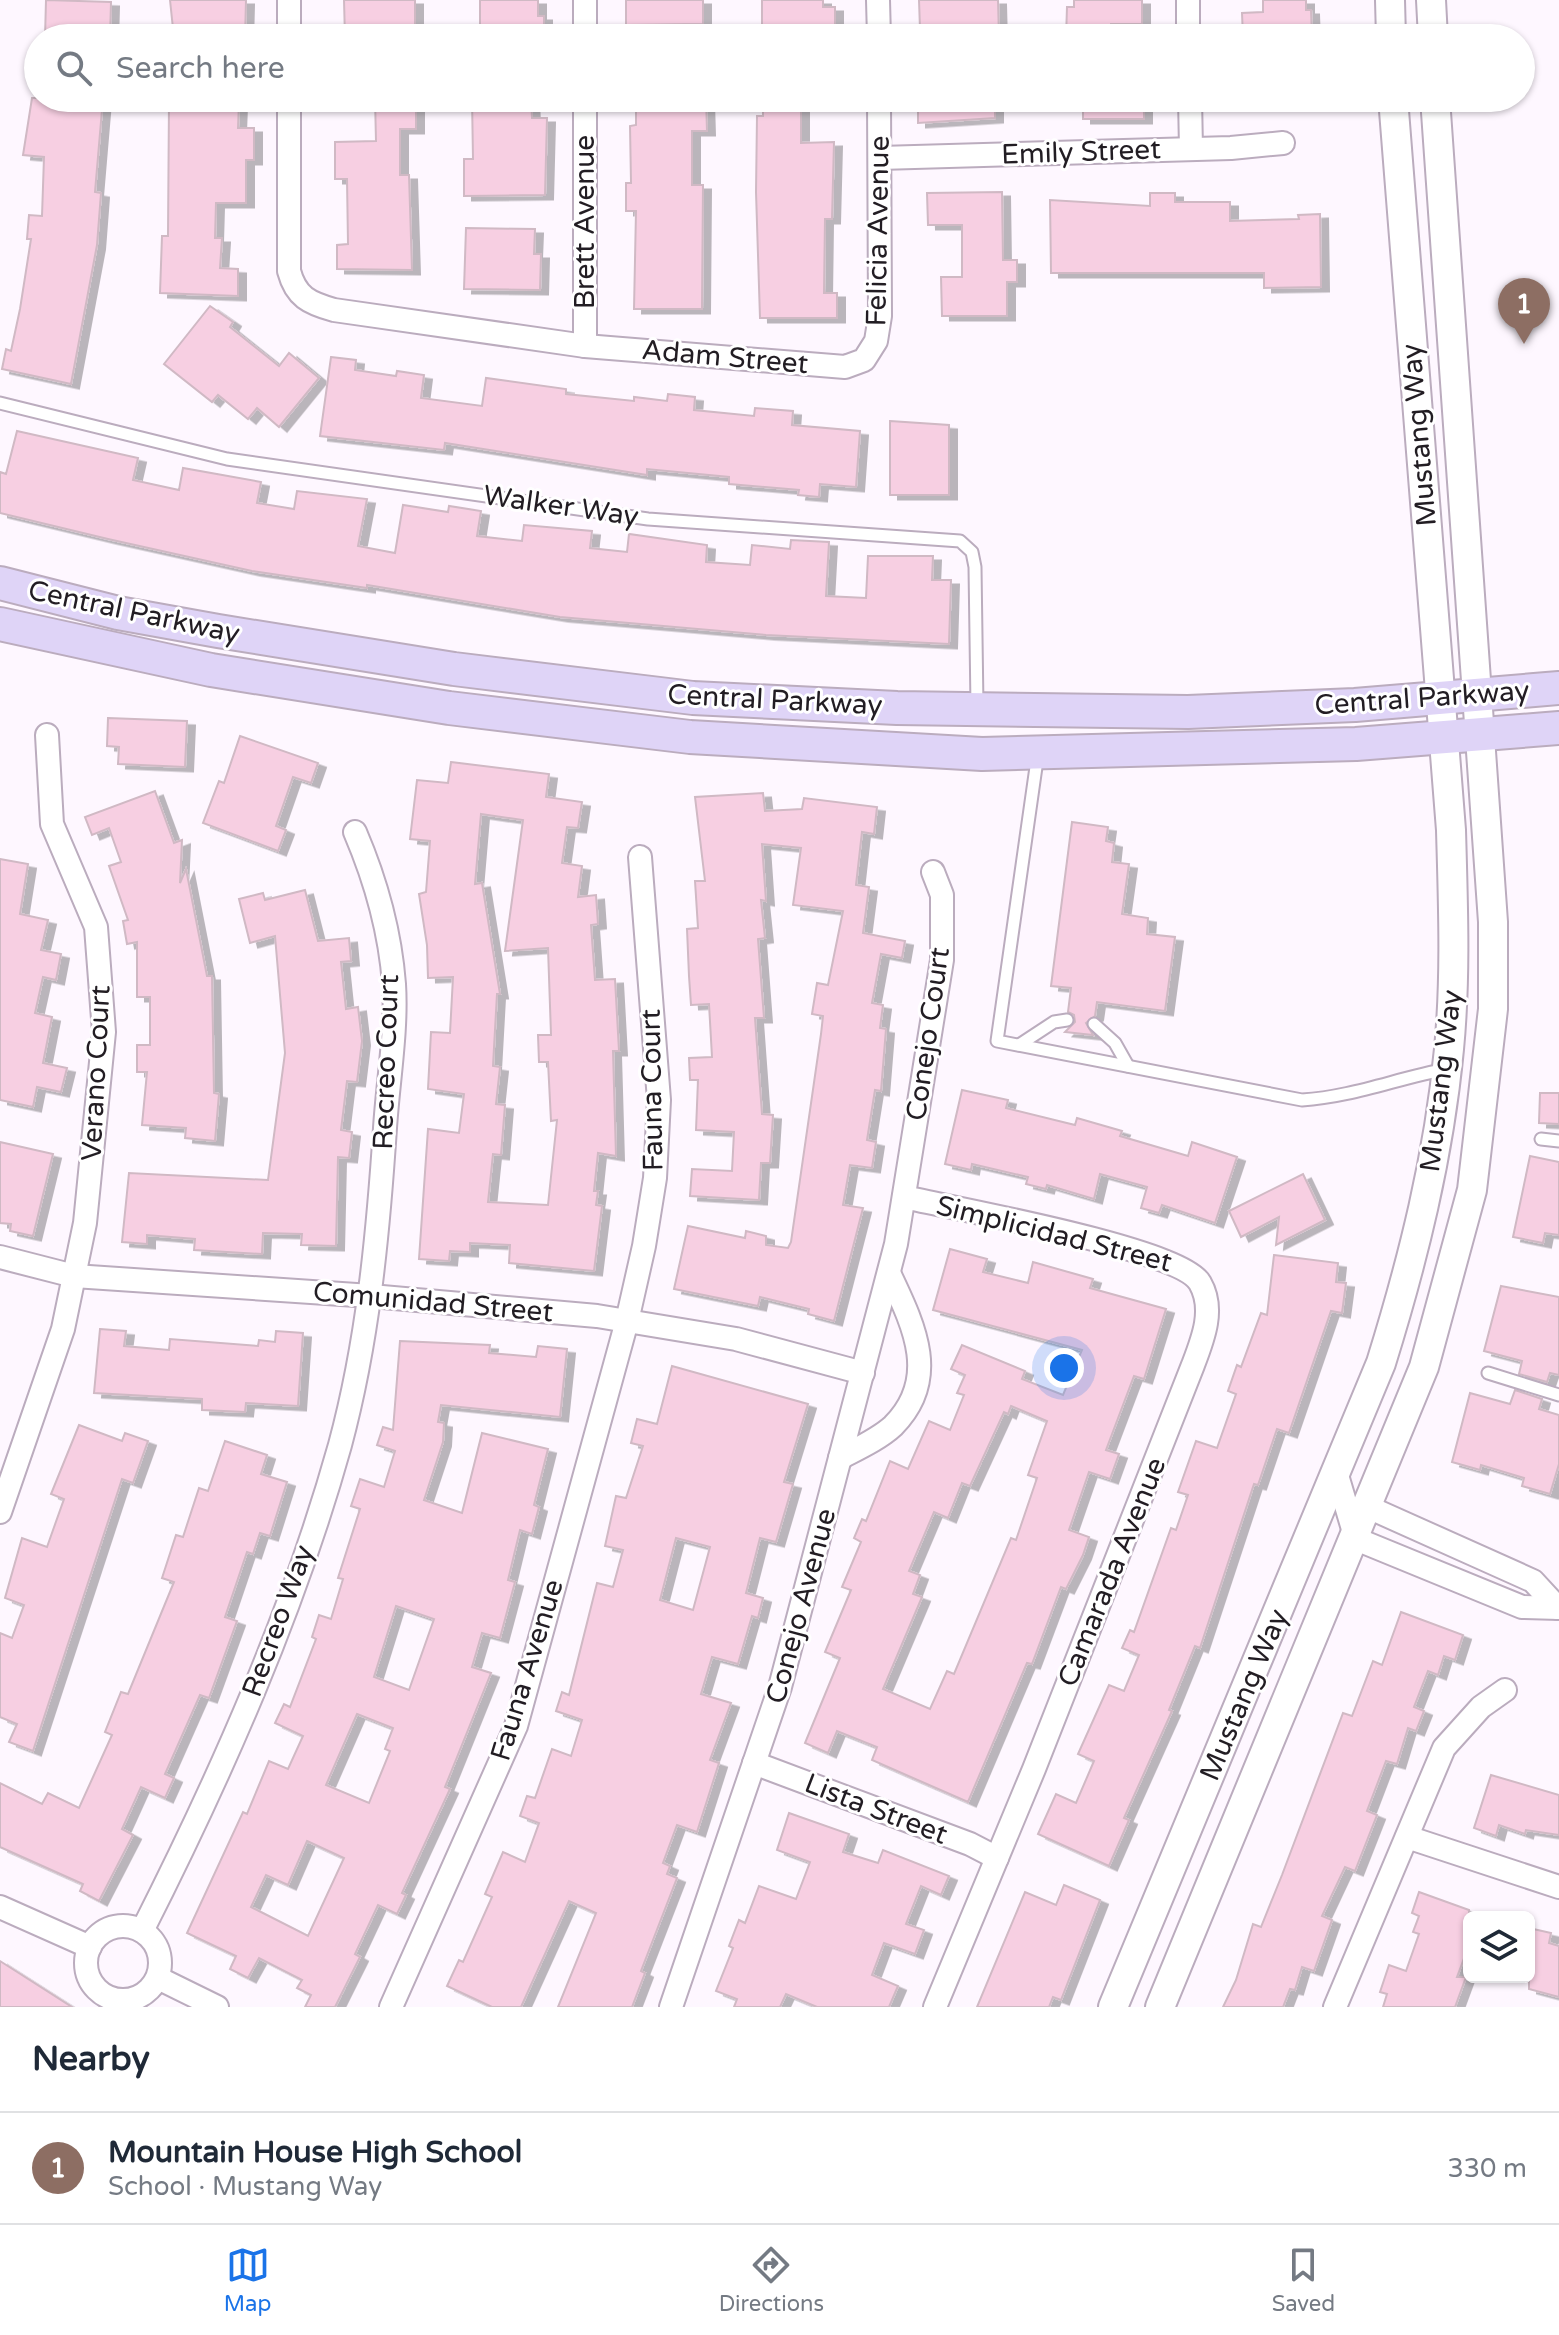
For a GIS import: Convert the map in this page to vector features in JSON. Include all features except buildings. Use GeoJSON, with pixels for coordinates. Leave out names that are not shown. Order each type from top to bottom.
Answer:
{"type":"FeatureCollection","features":[{"type":"Feature","properties":{"kind":"main road","name":"Central Parkway"},"geometry":{"type":"LineString","coordinates":[[0,583],[118,613],[454,669],[693,698],[897,708],[977,706],[1188,712],[1355,705],[1440,695],[1559,688]]}},
{"type":"Feature","properties":{"kind":"main road","name":"Central Parkway"},"geometry":{"type":"LineString","coordinates":[[0,624],[211,670],[449,708],[690,737],[982,754],[1189,751],[1443,739],[1559,728]]}},
{"type":"Feature","properties":{"kind":"street"},"geometry":{"type":"LineString","coordinates":[[289,0],[289,24]]}},
{"type":"Feature","properties":{"kind":"street"},"geometry":{"type":"LineString","coordinates":[[585,0],[585,24]]}},
{"type":"Feature","properties":{"kind":"street"},"geometry":{"type":"LineString","coordinates":[[878,0],[879,24]]}},
{"type":"Feature","properties":{"kind":"street"},"geometry":{"type":"LineString","coordinates":[[1188,0],[1188,24]]}},
{"type":"Feature","properties":{"kind":"street"},"geometry":{"type":"LineString","coordinates":[[1390,0],[1391,24]]}},
{"type":"Feature","properties":{"kind":"street"},"geometry":{"type":"LineString","coordinates":[[1431,0],[1432,24]]}},
{"type":"Feature","properties":{"kind":"street","name":"Adam Street"},"geometry":{"type":"LineString","coordinates":[[289,112],[289,271],[294,289],[311,303],[334,310],[585,346],[845,367],[864,360]]}},
{"type":"Feature","properties":{"kind":"street","name":"Brett Avenue"},"geometry":{"type":"LineString","coordinates":[[585,112],[585,346]]}},
{"type":"Feature","properties":{"kind":"street","name":"Felicia Avenue"},"geometry":{"type":"LineString","coordinates":[[864,360],[876,341],[880,316],[879,112]]}},
{"type":"Feature","properties":{"kind":"street"},"geometry":{"type":"LineString","coordinates":[[1190,112],[1191,149]]}},
{"type":"Feature","properties":{"kind":"street","name":"Mustang Way"},"geometry":{"type":"LineString","coordinates":[[1113,2007],[1381,1363],[1413,1258],[1447,1069],[1455,952],[1451,830],[1394,112]]}},
{"type":"Feature","properties":{"kind":"street","name":"Mustang Way"},"geometry":{"type":"LineString","coordinates":[[1160,2007],[1424,1367],[1472,1190],[1493,1009],[1493,922],[1436,112]]}},
{"type":"Feature","properties":{"kind":"street","name":"Emily Street"},"geometry":{"type":"LineString","coordinates":[[880,158],[1191,149],[1283,143]]}},
{"type":"Feature","properties":{"kind":"street","name":"Verano Court"},"geometry":{"type":"LineString","coordinates":[[0,1512],[63,1329],[85,1223],[104,1032],[103,980],[96,927],[52,824],[47,735]]}},
{"type":"Feature","properties":{"kind":"street","name":"Recreo Court"},"geometry":{"type":"LineString","coordinates":[[355,832],[377,885],[394,985],[371,1296]]}},
{"type":"Feature","properties":{"kind":"street","name":"Fauna Court"},"geometry":{"type":"LineString","coordinates":[[627,1321],[655,1178],[659,1100],[640,857]]}},
{"type":"Feature","properties":{"kind":"street","name":"Conejo Court"},"geometry":{"type":"LineString","coordinates":[[904,1197],[942,960],[942,895],[933,872]]}},
{"type":"Feature","properties":{"kind":"street","name":"Conejo Avenue"},"geometry":{"type":"LineString","coordinates":[[671,2007],[780,1687],[889,1273],[904,1197]]}},
{"type":"Feature","properties":{"kind":"street","name":"Simplicidad Street"},"geometry":{"type":"LineString","coordinates":[[904,1197],[1138,1251],[1184,1267],[1200,1282]]}},
{"type":"Feature","properties":{"kind":"street","name":"Comunidad Street"},"geometry":{"type":"LineString","coordinates":[[0,1257],[74,1276],[371,1296],[627,1321],[736,1339],[863,1373]]}},
{"type":"Feature","properties":{"kind":"street"},"geometry":{"type":"LineString","coordinates":[[840,1458],[892,1428],[916,1387],[918,1336],[889,1273]]}},
{"type":"Feature","properties":{"kind":"street","name":"Camarada Avenue"},"geometry":{"type":"LineString","coordinates":[[935,2007],[1204,1336],[1208,1305],[1200,1282]]}},
{"type":"Feature","properties":{"kind":"street","name":"Recreo Way"},"geometry":{"type":"LineString","coordinates":[[142,1931],[226,1762],[282,1616],[340,1445],[371,1296]]}},
{"type":"Feature","properties":{"kind":"street","name":"Fauna Avenue"},"geometry":{"type":"LineString","coordinates":[[391,2007],[516,1726],[627,1321]]}},
{"type":"Feature","properties":{"kind":"street"},"geometry":{"type":"LineString","coordinates":[[1336,1472],[1355,1538],[1522,1607],[1558,1608]]}},
{"type":"Feature","properties":{"kind":"street"},"geometry":{"type":"LineString","coordinates":[[1368,1507],[1533,1581],[1558,1608]]}},
{"type":"Feature","properties":{"kind":"street"},"geometry":{"type":"LineString","coordinates":[[1335,2007],[1444,1748],[1481,1707],[1505,1690]]}},
{"type":"Feature","properties":{"kind":"street","name":"Lista Street"},"geometry":{"type":"LineString","coordinates":[[754,1763],[970,1844],[997,1858]]}},
{"type":"Feature","properties":{"kind":"street"},"geometry":{"type":"LineString","coordinates":[[1407,1837],[1559,1887]]}},
{"type":"Feature","properties":{"kind":"street"},"geometry":{"type":"LineString","coordinates":[[0,1907],[90,1947]]}},
{"type":"Feature","properties":{"kind":"street"},"geometry":{"type":"LineString","coordinates":[[130,1926],[142,1931],[157,1946],[160,1957],[158,1978],[141,1997],[100,2001],[86,1969],[90,1947],[106,1930],[130,1926]]}},
{"type":"Feature","properties":{"kind":"street"},"geometry":{"type":"LineString","coordinates":[[158,1978],[217,2007]]}},
{"type":"Feature","properties":{"kind":"lane","name":"Walker Way"},"geometry":{"type":"LineString","coordinates":[[0,403],[227,459],[648,519],[960,541],[972,552],[975,567],[977,706]]}},
{"type":"Feature","properties":{"kind":"lane"},"geometry":{"type":"LineString","coordinates":[[1039,753],[997,1041],[1302,1100],[1337,1098],[1402,1077],[1447,1069]]}},
{"type":"Feature","properties":{"kind":"lane"},"geometry":{"type":"LineString","coordinates":[[1019,1045],[1054,1022],[1067,1020]]}},
{"type":"Feature","properties":{"kind":"lane"},"geometry":{"type":"LineString","coordinates":[[1094,1024],[1115,1043],[1128,1066]]}},
{"type":"Feature","properties":{"kind":"lane"},"geometry":{"type":"LineString","coordinates":[[1541,1139],[1559,1141]]}},
{"type":"Feature","properties":{"kind":"lane"},"geometry":{"type":"LineString","coordinates":[[1488,1373],[1559,1395]]}},
{"type":"Feature","properties":{"kind":"place","name":"Mountain House High School"},"geometry":{"type":"Point","coordinates":[1524,344]}}]}
